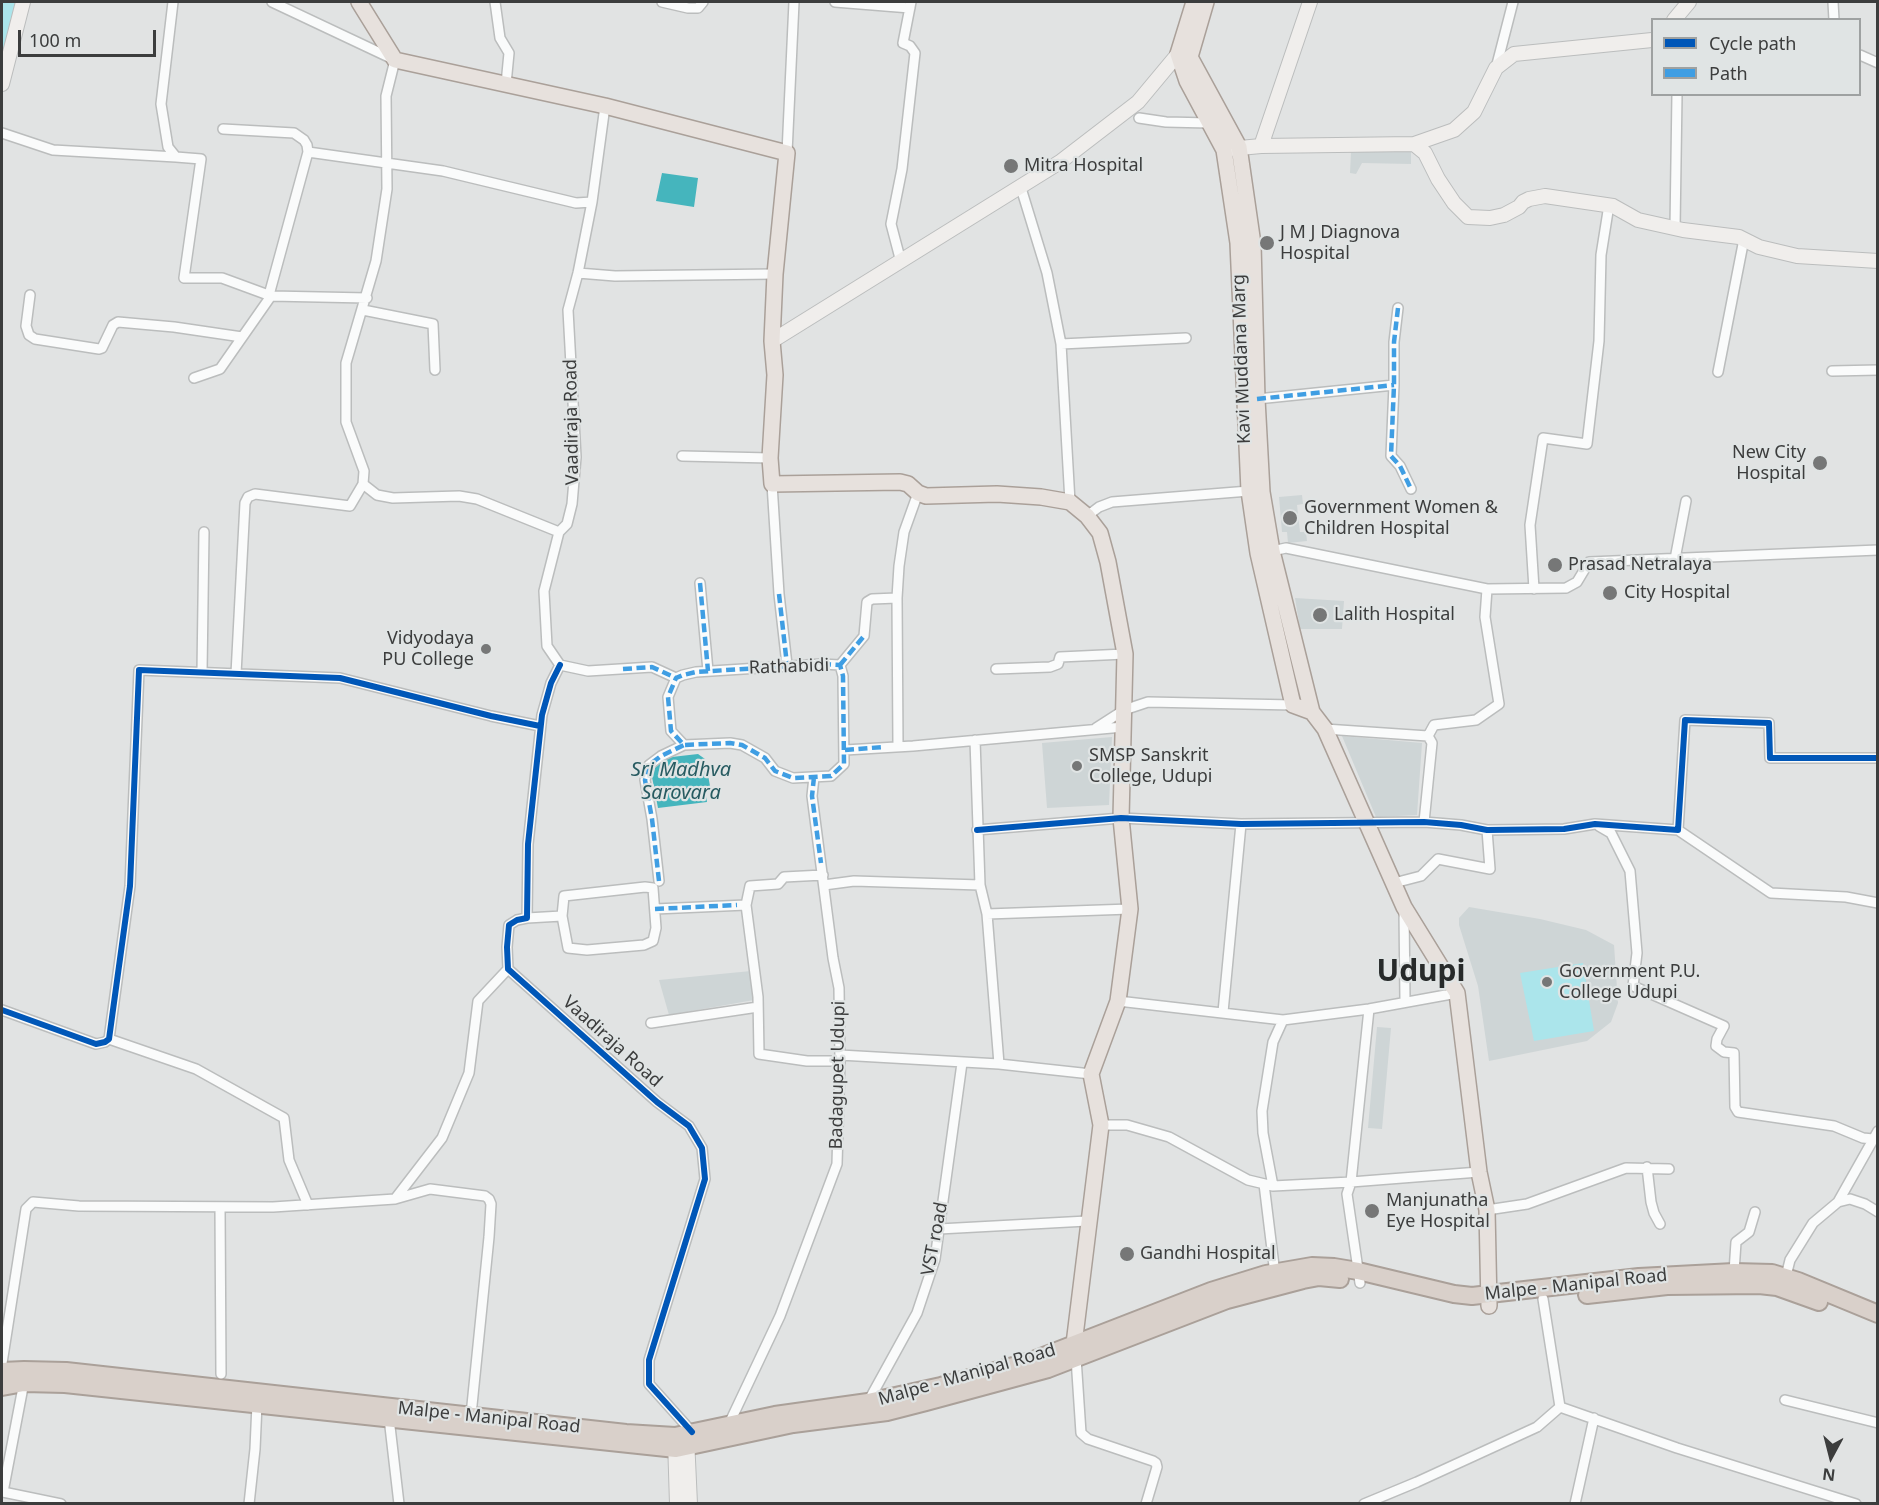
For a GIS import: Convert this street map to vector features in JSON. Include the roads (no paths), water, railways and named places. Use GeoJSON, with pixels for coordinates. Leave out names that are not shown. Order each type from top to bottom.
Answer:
{"type":"FeatureCollection","features":[{"type":"Feature","properties":{"kind":"highway","name":"Malpe - Manipal Road"},"geometry":{"type":"LineString","coordinates":[[2,1387],[24,1376],[66,1371],[684,1440],[728,1426],[775,1415],[868,1402],[941,1386],[1075,1351],[1227,1300],[1276,1279],[1359,1277],[1458,1305],[1639,1277],[1734,1272],[1772,1273],[1786,1276],[1878,1314]]}},
{"type":"Feature","properties":{"kind":"highway","name":"Malpe - Manipal Road"},"geometry":{"type":"LineString","coordinates":[[1489,1301],[1543,1299],[1667,1286],[1759,1285],[1802,1295],[1878,1326]]}},
{"type":"Feature","properties":{"kind":"highway","name":"Malpe - Manipal Road"},"geometry":{"type":"LineString","coordinates":[[2,1371],[65,1384],[389,1418],[684,1440],[887,1412],[1048,1369],[1075,1351]]}},
{"type":"Feature","properties":{"kind":"main road"},"geometry":{"type":"LineString","coordinates":[[359,2],[395,60],[605,106],[787,153],[775,274],[772,341],[775,375],[770,458],[772,484],[900,482],[908,484],[918,493],[926,496],[996,494],[1041,497],[1070,502],[1087,516],[1100,533],[1108,562],[1125,654],[1121,818],[1130,909],[1118,1001],[1091,1074],[1101,1125],[1088,1221],[1075,1351]]}},
{"type":"Feature","properties":{"kind":"main road"},"geometry":{"type":"LineString","coordinates":[[1184,56],[1194,2]]}},
{"type":"Feature","properties":{"kind":"main road"},"geometry":{"type":"LineString","coordinates":[[1184,56],[1206,2]]}},
{"type":"Feature","properties":{"kind":"main road","name":"Kavi Muddana Marg"},"geometry":{"type":"LineString","coordinates":[[1184,56],[1188,81],[1224,150],[1238,243],[1249,491],[1258,553],[1293,705]]}},
{"type":"Feature","properties":{"kind":"main road","name":"Kavi Muddana Marg"},"geometry":{"type":"LineString","coordinates":[[1184,56],[1239,147],[1253,244],[1262,492],[1272,551],[1312,712],[1325,729],[1404,907],[1457,993]]}},
{"type":"Feature","properties":{"kind":"main road"},"geometry":{"type":"LineString","coordinates":[[1293,705],[1312,712]]}},
{"type":"Feature","properties":{"kind":"main road"},"geometry":{"type":"LineString","coordinates":[[1457,993],[1479,1172],[1487,1210],[1489,1301]]}},
{"type":"Feature","properties":{"kind":"street"},"geometry":{"type":"LineString","coordinates":[[2,84],[23,2]]}},
{"type":"Feature","properties":{"kind":"street"},"geometry":{"type":"LineString","coordinates":[[173,2],[161,104],[168,147],[176,157]]}},
{"type":"Feature","properties":{"kind":"street"},"geometry":{"type":"LineString","coordinates":[[236,674],[245,503],[248,497],[255,494],[350,506],[363,484],[364,471],[346,422],[346,363],[367,298],[384,214],[387,189],[386,96],[395,60],[272,2]]}},
{"type":"Feature","properties":{"kind":"street"},"geometry":{"type":"LineString","coordinates":[[495,2],[500,38],[508,53],[506,84]]}},
{"type":"Feature","properties":{"kind":"street"},"geometry":{"type":"LineString","coordinates":[[662,2],[688,8],[698,8],[703,2]]}},
{"type":"Feature","properties":{"kind":"street"},"geometry":{"type":"LineString","coordinates":[[787,153],[794,2]]}},
{"type":"Feature","properties":{"kind":"street"},"geometry":{"type":"LineString","coordinates":[[835,2],[911,5],[903,43],[910,46],[915,53],[902,169],[891,224],[901,262]]}},
{"type":"Feature","properties":{"kind":"street"},"geometry":{"type":"LineString","coordinates":[[1261,146],[1310,2]]}},
{"type":"Feature","properties":{"kind":"street"},"geometry":{"type":"LineString","coordinates":[[1224,150],[1261,146],[1414,144],[1454,130],[1474,112],[1496,68],[1513,2]]}},
{"type":"Feature","properties":{"kind":"street"},"geometry":{"type":"LineString","coordinates":[[1676,18],[1689,2]]}},
{"type":"Feature","properties":{"kind":"street"},"geometry":{"type":"LineString","coordinates":[[1833,2],[1834,18]]}},
{"type":"Feature","properties":{"kind":"street"},"geometry":{"type":"LineString","coordinates":[[1496,68],[1514,54],[1651,40]]}},
{"type":"Feature","properties":{"kind":"street"},"geometry":{"type":"LineString","coordinates":[[1861,55],[1878,63]]}},
{"type":"Feature","properties":{"kind":"street"},"geometry":{"type":"LineString","coordinates":[[772,341],[1060,162],[1138,102],[1184,56]]}},
{"type":"Feature","properties":{"kind":"street"},"geometry":{"type":"LineString","coordinates":[[1675,228],[1677,96]]}},
{"type":"Feature","properties":{"kind":"street","name":"Vaadiraja Road"},"geometry":{"type":"LineString","coordinates":[[560,665],[548,646],[544,591],[559,532],[567,524],[573,492],[576,457],[568,310],[592,202],[605,106]]}},
{"type":"Feature","properties":{"kind":"street"},"geometry":{"type":"LineString","coordinates":[[1139,118],[1166,122],[1209,123]]}},
{"type":"Feature","properties":{"kind":"street"},"geometry":{"type":"LineString","coordinates":[[194,378],[220,369],[270,295],[308,152],[304,140],[294,133],[223,129]]}},
{"type":"Feature","properties":{"kind":"street"},"geometry":{"type":"LineString","coordinates":[[2,133],[53,150],[201,159],[184,278],[222,278],[270,295],[367,298]]}},
{"type":"Feature","properties":{"kind":"street"},"geometry":{"type":"LineString","coordinates":[[1414,144],[1425,153],[1454,203],[1468,217],[1490,218],[1504,215],[1520,207],[1523,202],[1545,196],[1609,205],[1638,220],[1739,237],[1759,247],[1797,256],[1878,261]]}},
{"type":"Feature","properties":{"kind":"street"},"geometry":{"type":"LineString","coordinates":[[308,152],[443,171],[576,203],[592,202]]}},
{"type":"Feature","properties":{"kind":"street"},"geometry":{"type":"LineString","coordinates":[[1021,188],[1047,273],[1061,344],[1070,502]]}},
{"type":"Feature","properties":{"kind":"street"},"geometry":{"type":"LineString","coordinates":[[1534,589],[1530,525],[1543,438],[1587,444],[1599,341],[1601,255],[1609,205]]}},
{"type":"Feature","properties":{"kind":"street"},"geometry":{"type":"LineString","coordinates":[[1718,372],[1744,239]]}},
{"type":"Feature","properties":{"kind":"street"},"geometry":{"type":"LineString","coordinates":[[578,273],[615,276],[775,274]]}},
{"type":"Feature","properties":{"kind":"street"},"geometry":{"type":"LineString","coordinates":[[30,295],[26,326],[29,335],[35,339],[99,349],[102,348],[113,325],[118,322],[242,337]]}},
{"type":"Feature","properties":{"kind":"street"},"geometry":{"type":"LineString","coordinates":[[1398,308],[1394,342],[1390,456],[1400,466],[1411,489]]}},
{"type":"Feature","properties":{"kind":"street"},"geometry":{"type":"LineString","coordinates":[[363,310],[430,321],[433,324],[435,370]]}},
{"type":"Feature","properties":{"kind":"street"},"geometry":{"type":"LineString","coordinates":[[1061,344],[1186,338]]}},
{"type":"Feature","properties":{"kind":"street"},"geometry":{"type":"LineString","coordinates":[[1832,371],[1878,370]]}},
{"type":"Feature","properties":{"kind":"street"},"geometry":{"type":"LineString","coordinates":[[1257,399],[1394,385]]}},
{"type":"Feature","properties":{"kind":"street"},"geometry":{"type":"LineString","coordinates":[[682,456],[770,458]]}},
{"type":"Feature","properties":{"kind":"street"},"geometry":{"type":"LineString","coordinates":[[363,484],[377,495],[393,498],[459,496],[477,499],[559,532]]}},
{"type":"Feature","properties":{"kind":"street"},"geometry":{"type":"LineString","coordinates":[[772,484],[779,594],[787,665]]}},
{"type":"Feature","properties":{"kind":"street"},"geometry":{"type":"LineString","coordinates":[[1087,516],[1099,507],[1112,502],[1249,491]]}},
{"type":"Feature","properties":{"kind":"street"},"geometry":{"type":"LineString","coordinates":[[897,746],[899,566],[904,532],[918,493]]}},
{"type":"Feature","properties":{"kind":"street"},"geometry":{"type":"LineString","coordinates":[[1675,558],[1686,501]]}},
{"type":"Feature","properties":{"kind":"street"},"geometry":{"type":"LineString","coordinates":[[202,672],[204,531]]}},
{"type":"Feature","properties":{"kind":"street"},"geometry":{"type":"LineString","coordinates":[[1272,551],[1286,548],[1487,589],[1534,589],[1566,588],[1577,582],[1589,562],[1878,550]]}},
{"type":"Feature","properties":{"kind":"street"},"geometry":{"type":"LineString","coordinates":[[700,583],[708,671]]}},
{"type":"Feature","properties":{"kind":"street"},"geometry":{"type":"LineString","coordinates":[[1428,736],[1434,725],[1476,720],[1499,704],[1485,617],[1487,589]]}},
{"type":"Feature","properties":{"kind":"street"},"geometry":{"type":"LineString","coordinates":[[840,665],[864,636],[867,602],[872,598],[897,598]]}},
{"type":"Feature","properties":{"kind":"street"},"geometry":{"type":"LineString","coordinates":[[996,669],[1050,667],[1058,664],[1060,657],[1125,654]]}},
{"type":"Feature","properties":{"kind":"street"},"geometry":{"type":"LineString","coordinates":[[527,918],[528,844],[540,726],[551,683],[560,665],[588,671],[652,667],[676,678],[668,697],[668,712],[671,731],[684,745],[661,756],[649,765],[645,780],[659,881]]}},
{"type":"Feature","properties":{"kind":"street","name":"Rathabidi"},"geometry":{"type":"LineString","coordinates":[[676,678],[696,672],[787,665],[840,665],[843,676],[844,764],[831,776],[793,778],[775,771],[765,759],[742,745],[730,743],[684,745]]}},
{"type":"Feature","properties":{"kind":"street"},"geometry":{"type":"LineString","coordinates":[[2,1010],[96,1044],[109,1039],[130,886],[139,670],[340,678],[540,726]]}},
{"type":"Feature","properties":{"kind":"street"},"geometry":{"type":"LineString","coordinates":[[1093,730],[1124,710],[1148,702],[1293,705]]}},
{"type":"Feature","properties":{"kind":"street"},"geometry":{"type":"LineString","coordinates":[[1678,831],[1685,720],[1769,723],[1770,758],[1878,758]]}},
{"type":"Feature","properties":{"kind":"street"},"geometry":{"type":"LineString","coordinates":[[845,750],[1123,727]]}},
{"type":"Feature","properties":{"kind":"street"},"geometry":{"type":"LineString","coordinates":[[1325,729],[1428,736]]}},
{"type":"Feature","properties":{"kind":"street"},"geometry":{"type":"LineString","coordinates":[[1424,822],[1432,743],[1428,736]]}},
{"type":"Feature","properties":{"kind":"street"},"geometry":{"type":"LineString","coordinates":[[975,740],[980,885],[987,915],[999,1064]]}},
{"type":"Feature","properties":{"kind":"street","name":"Badagupet Udupi"},"geometry":{"type":"LineString","coordinates":[[728,1426],[780,1316],[837,1164],[840,1058],[838,988],[812,796],[814,777]]}},
{"type":"Feature","properties":{"kind":"street"},"geometry":{"type":"LineString","coordinates":[[977,830],[1121,818],[1241,824],[1424,822],[1487,830],[1564,829],[1595,824],[1678,831],[1771,893],[1846,897],[1878,903]]}},
{"type":"Feature","properties":{"kind":"street"},"geometry":{"type":"LineString","coordinates":[[1223,1012],[1241,824]]}},
{"type":"Feature","properties":{"kind":"street"},"geometry":{"type":"LineString","coordinates":[[1595,824],[1611,833],[1630,871],[1637,953],[1633,986],[1724,1026],[1716,1046],[1724,1052],[1734,1053],[1735,1107],[1738,1112],[1834,1126],[1863,1138],[1875,1135]]}},
{"type":"Feature","properties":{"kind":"street"},"geometry":{"type":"LineString","coordinates":[[1394,883],[1421,876],[1437,859],[1490,869],[1487,830]]}},
{"type":"Feature","properties":{"kind":"street"},"geometry":{"type":"LineString","coordinates":[[980,885],[784,877],[778,884],[750,886],[741,905],[758,1007],[759,1054],[807,1061],[840,1058],[999,1064],[1091,1074]]}},
{"type":"Feature","properties":{"kind":"street"},"geometry":{"type":"LineString","coordinates":[[653,888],[656,909],[653,941],[644,945],[587,950],[568,948],[562,916],[564,896],[653,888]]}},
{"type":"Feature","properties":{"kind":"street"},"geometry":{"type":"LineString","coordinates":[[656,909],[741,905]]}},
{"type":"Feature","properties":{"kind":"street"},"geometry":{"type":"LineString","coordinates":[[1404,907],[1405,1001]]}},
{"type":"Feature","properties":{"kind":"street"},"geometry":{"type":"LineString","coordinates":[[987,915],[1130,909]]}},
{"type":"Feature","properties":{"kind":"street"},"geometry":{"type":"LineString","coordinates":[[395,1199],[442,1138],[469,1073],[478,1001],[508,969],[509,925],[527,918],[562,916]]}},
{"type":"Feature","properties":{"kind":"street","name":"Vaadiraja Road"},"geometry":{"type":"LineString","coordinates":[[508,969],[657,1102],[688,1126],[702,1148],[705,1179],[649,1360],[649,1384],[684,1440]]}},
{"type":"Feature","properties":{"kind":"street"},"geometry":{"type":"LineString","coordinates":[[1118,1001],[1283,1020],[1369,1009],[1457,993]]}},
{"type":"Feature","properties":{"kind":"street"},"geometry":{"type":"LineString","coordinates":[[651,1023],[758,1007]]}},
{"type":"Feature","properties":{"kind":"street"},"geometry":{"type":"LineString","coordinates":[[1359,1277],[1347,1194],[1351,1182],[1369,1009]]}},
{"type":"Feature","properties":{"kind":"street"},"geometry":{"type":"LineString","coordinates":[[1276,1279],[1262,1112],[1273,1042],[1283,1020]]}},
{"type":"Feature","properties":{"kind":"street"},"geometry":{"type":"LineString","coordinates":[[109,1039],[196,1069],[284,1118],[289,1160],[308,1205]]}},
{"type":"Feature","properties":{"kind":"street","name":"VST road"},"geometry":{"type":"LineString","coordinates":[[868,1402],[917,1313],[935,1259],[962,1063]]}},
{"type":"Feature","properties":{"kind":"street"},"geometry":{"type":"LineString","coordinates":[[1101,1125],[1127,1125],[1169,1137],[1248,1180],[1268,1185],[1351,1182],[1479,1172]]}},
{"type":"Feature","properties":{"kind":"street"},"geometry":{"type":"LineString","coordinates":[[1786,1276],[1790,1260],[1813,1223],[1838,1202],[1875,1135]]}},
{"type":"Feature","properties":{"kind":"street"},"geometry":{"type":"LineString","coordinates":[[1647,1167],[1651,1202],[1660,1224]]}},
{"type":"Feature","properties":{"kind":"street"},"geometry":{"type":"LineString","coordinates":[[1487,1210],[1527,1204],[1626,1168],[1670,1169]]}},
{"type":"Feature","properties":{"kind":"street"},"geometry":{"type":"LineString","coordinates":[[2,1363],[26,1209],[29,1204],[39,1201],[79,1206],[273,1207],[395,1199],[430,1189],[485,1196],[489,1199],[489,1237],[471,1415]]}},
{"type":"Feature","properties":{"kind":"street"},"geometry":{"type":"LineString","coordinates":[[1838,1202],[1850,1199],[1878,1212]]}},
{"type":"Feature","properties":{"kind":"street"},"geometry":{"type":"LineString","coordinates":[[220,1206],[221,1374]]}},
{"type":"Feature","properties":{"kind":"street"},"geometry":{"type":"LineString","coordinates":[[1734,1272],[1736,1242],[1749,1232],[1755,1212]]}},
{"type":"Feature","properties":{"kind":"street"},"geometry":{"type":"LineString","coordinates":[[939,1229],[1088,1221]]}},
{"type":"Feature","properties":{"kind":"street"},"geometry":{"type":"LineString","coordinates":[[1543,1299],[1560,1407]]}},
{"type":"Feature","properties":{"kind":"street"},"geometry":{"type":"LineString","coordinates":[[1075,1351],[1081,1433],[1088,1439],[1156,1463],[1157,1467],[1146,1503]]}},
{"type":"Feature","properties":{"kind":"street"},"geometry":{"type":"LineString","coordinates":[[24,1376],[2,1492],[61,1503]]}},
{"type":"Feature","properties":{"kind":"street"},"geometry":{"type":"LineString","coordinates":[[1785,1400],[1878,1424]]}},
{"type":"Feature","properties":{"kind":"street"},"geometry":{"type":"LineString","coordinates":[[249,1503],[257,1404]]}},
{"type":"Feature","properties":{"kind":"street"},"geometry":{"type":"LineString","coordinates":[[1560,1407],[1677,1448],[1856,1503]]}},
{"type":"Feature","properties":{"kind":"street"},"geometry":{"type":"LineString","coordinates":[[1364,1503],[1417,1482],[1537,1427],[1560,1407]]}},
{"type":"Feature","properties":{"kind":"street"},"geometry":{"type":"LineString","coordinates":[[389,1418],[399,1503]]}},
{"type":"Feature","properties":{"kind":"street"},"geometry":{"type":"LineString","coordinates":[[1575,1503],[1594,1419]]}},
{"type":"Feature","properties":{"kind":"street"},"geometry":{"type":"LineString","coordinates":[[677,1503],[684,1440]]}},
{"type":"Feature","properties":{"kind":"street"},"geometry":{"type":"LineString","coordinates":[[684,1440],[690,1503]]}},
{"type":"Feature","properties":{"kind":"water"},"geometry":{"type":"Polygon","coordinates":[[[662,173],[698,178],[694,207],[656,201],[662,173]]]}},
{"type":"Feature","properties":{"kind":"water","name":"Sri Madhva Sarovara"},"geometry":{"type":"Polygon","coordinates":[[[698,754],[705,759],[710,786],[705,787],[707,802],[658,808],[652,777],[656,765],[663,758],[698,754]]]}},
{"type":"Feature","properties":{"kind":"place","name":"Mitra Hospital"},"geometry":{"type":"Point","coordinates":[1011,166]}},
{"type":"Feature","properties":{"kind":"place","name":"J M J Diagnova Hospital"},"geometry":{"type":"Point","coordinates":[1267,243]}},
{"type":"Feature","properties":{"kind":"place","name":"New City Hospital"},"geometry":{"type":"Point","coordinates":[1820,463]}},
{"type":"Feature","properties":{"kind":"place","name":"Government Women & Children Hospital"},"geometry":{"type":"Point","coordinates":[1290,518]}},
{"type":"Feature","properties":{"kind":"place","name":"Prasad Netralaya"},"geometry":{"type":"Point","coordinates":[1555,565]}},
{"type":"Feature","properties":{"kind":"place","name":"City Hospital"},"geometry":{"type":"Point","coordinates":[1610,593]}},
{"type":"Feature","properties":{"kind":"place","name":"Lalith Hospital"},"geometry":{"type":"Point","coordinates":[1320,615]}},
{"type":"Feature","properties":{"kind":"place","name":"Vidyodaya PU College"},"geometry":{"type":"Point","coordinates":[486,649]}},
{"type":"Feature","properties":{"kind":"place","name":"SMSP Sanskrit College, Udupi"},"geometry":{"type":"Point","coordinates":[1077,766]}},
{"type":"Feature","properties":{"kind":"place","name":"Government P.U. College Udupi"},"geometry":{"type":"Point","coordinates":[1547,982]}},
{"type":"Feature","properties":{"kind":"place","name":"Manjunatha Eye Hospital"},"geometry":{"type":"Point","coordinates":[1372,1211]}},
{"type":"Feature","properties":{"kind":"place","name":"Gandhi Hospital"},"geometry":{"type":"Point","coordinates":[1127,1254]}},
{"type":"Feature","properties":{"kind":"district","name":"Udupi"},"geometry":{"type":"Point","coordinates":[1421,972]}}]}
